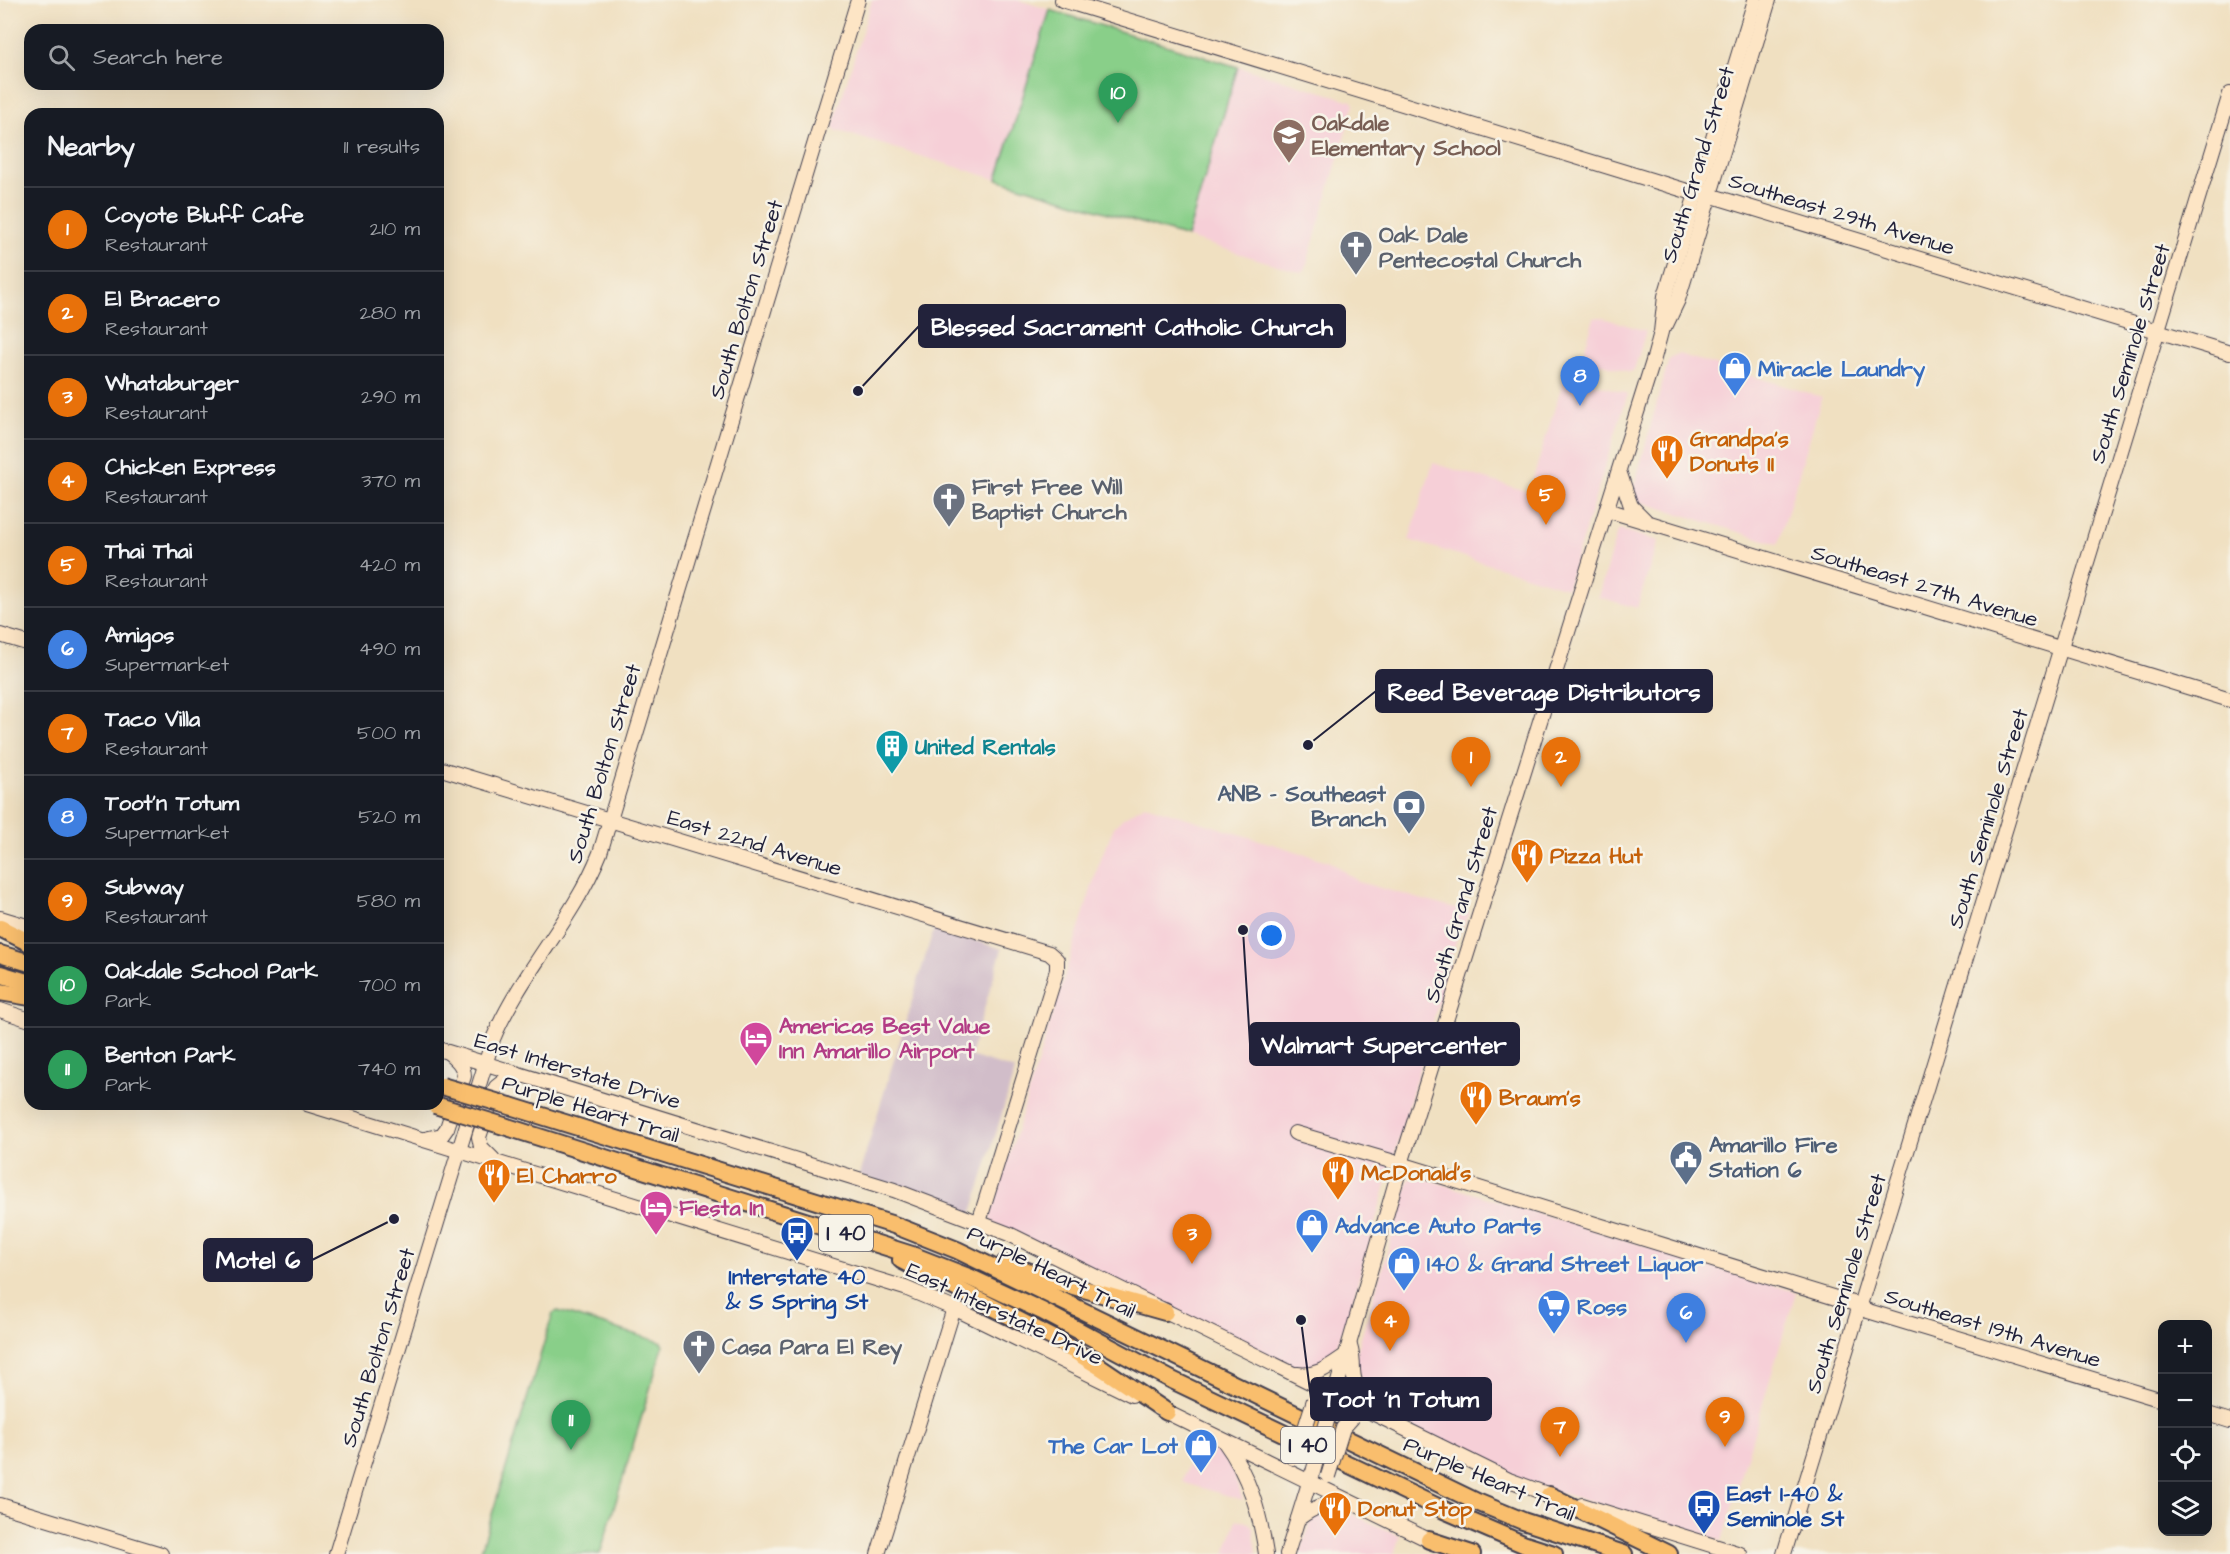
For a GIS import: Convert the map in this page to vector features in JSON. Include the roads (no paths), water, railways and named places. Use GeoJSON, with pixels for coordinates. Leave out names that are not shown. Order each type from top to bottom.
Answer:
{"type":"FeatureCollection","features":[{"type":"Feature","properties":{"kind":"highway"},"geometry":{"type":"LineString","coordinates":[[0,928],[24,940]]}},
{"type":"Feature","properties":{"kind":"highway"},"geometry":{"type":"LineString","coordinates":[[0,954],[24,961]]}},
{"type":"Feature","properties":{"kind":"highway"},"geometry":{"type":"LineString","coordinates":[[0,974],[24,981]]}},
{"type":"Feature","properties":{"kind":"highway"},"geometry":{"type":"LineString","coordinates":[[0,992],[24,996]]}},
{"type":"Feature","properties":{"kind":"highway","name":"Purple Heart Trail"},"geometry":{"type":"LineString","coordinates":[[444,1086],[894,1225],[957,1250],[1477,1502],[1533,1525],[1624,1554]]}},
{"type":"Feature","properties":{"kind":"highway","name":"Purple Heart Trail"},"geometry":{"type":"LineString","coordinates":[[444,1108],[912,1254],[1042,1311],[1172,1380],[1444,1510],[1523,1544],[1554,1554]]}},
{"type":"Feature","properties":{"kind":"highway"},"geometry":{"type":"LineString","coordinates":[[820,1225],[896,1258],[1053,1338],[1167,1412]]}},
{"type":"Feature","properties":{"kind":"highway"},"geometry":{"type":"LineString","coordinates":[[934,1241],[1052,1280],[1165,1312]]}},
{"type":"Feature","properties":{"kind":"highway"},"geometry":{"type":"LineString","coordinates":[[1549,1495],[1669,1554]]}},
{"type":"Feature","properties":{"kind":"highway"},"geometry":{"type":"LineString","coordinates":[[1429,1540],[1472,1554]]}},
{"type":"Feature","properties":{"kind":"main road","name":"South Bolton Street"},"geometry":{"type":"LineString","coordinates":[[336,1554],[484,1063],[502,1017],[578,901],[600,853],[858,0]]}},
{"type":"Feature","properties":{"kind":"main road","name":"Southeast 29th Avenue"},"geometry":{"type":"LineString","coordinates":[[1062,0],[2230,353]]}},
{"type":"Feature","properties":{"kind":"main road","name":"South Grand Street"},"geometry":{"type":"LineString","coordinates":[[1703,194],[1755,0]]}},
{"type":"Feature","properties":{"kind":"main road","name":"South Grand Street"},"geometry":{"type":"LineString","coordinates":[[1287,1554],[1401,1164],[1660,338],[1665,296],[1703,194],[1769,0]]}},
{"type":"Feature","properties":{"kind":"main road","name":"South Seminole Street"},"geometry":{"type":"LineString","coordinates":[[1784,1554],[2230,94]]}},
{"type":"Feature","properties":{"kind":"main road"},"geometry":{"type":"LineString","coordinates":[[1619,471],[1631,506],[1647,522]]}},
{"type":"Feature","properties":{"kind":"main road","name":"Southeast 27th Avenue"},"geometry":{"type":"LineString","coordinates":[[1607,510],[2230,700]]}},
{"type":"Feature","properties":{"kind":"main road"},"geometry":{"type":"LineString","coordinates":[[0,635],[24,642]]}},
{"type":"Feature","properties":{"kind":"main road","name":"East 22nd Avenue"},"geometry":{"type":"LineString","coordinates":[[444,770],[1048,953],[1057,960],[1058,970],[979,1221]]}},
{"type":"Feature","properties":{"kind":"main road"},"geometry":{"type":"LineString","coordinates":[[0,918],[24,925]]}},
{"type":"Feature","properties":{"kind":"main road"},"geometry":{"type":"LineString","coordinates":[[0,1010],[24,1018]]}},
{"type":"Feature","properties":{"kind":"main road"},"geometry":{"type":"LineString","coordinates":[[423,1139],[441,1135],[447,1128],[464,1076],[464,1070],[458,1061],[444,1051]]}},
{"type":"Feature","properties":{"kind":"main road","name":"East Interstate Drive"},"geometry":{"type":"LineString","coordinates":[[444,1051],[883,1186],[979,1221],[1310,1382],[1334,1399],[1373,1414],[1509,1480],[1549,1495],[1740,1554]]}},
{"type":"Feature","properties":{"kind":"main road"},"geometry":{"type":"LineString","coordinates":[[496,1161],[481,1147],[479,1137],[496,1087],[506,1080],[524,1076]]}},
{"type":"Feature","properties":{"kind":"main road","name":"East Interstate Drive"},"geometry":{"type":"LineString","coordinates":[[328,1110],[905,1288],[954,1308],[1270,1462],[1311,1477],[1333,1493],[1455,1554]]}},
{"type":"Feature","properties":{"kind":"main road","name":"Southeast 19th Avenue"},"geometry":{"type":"LineString","coordinates":[[1295,1133],[2158,1398]]}},
{"type":"Feature","properties":{"kind":"main road"},"geometry":{"type":"LineString","coordinates":[[878,1554],[954,1308]]}},
{"type":"Feature","properties":{"kind":"main road"},"geometry":{"type":"LineString","coordinates":[[1290,1373],[1315,1374],[1327,1369],[1348,1349],[1353,1355],[1353,1373],[1358,1390],[1373,1414],[1353,1417],[1343,1428],[1328,1476],[1333,1493]]}},
{"type":"Feature","properties":{"kind":"main road"},"geometry":{"type":"LineString","coordinates":[[1270,1462],[1293,1458],[1298,1450],[1314,1400],[1314,1391],[1310,1382]]}},
{"type":"Feature","properties":{"kind":"main road"},"geometry":{"type":"LineString","coordinates":[[2212,1415],[2230,1421]]}},
{"type":"Feature","properties":{"kind":"main road"},"geometry":{"type":"LineString","coordinates":[[1222,1439],[1237,1459],[1250,1485],[1266,1554]]}},
{"type":"Feature","properties":{"kind":"main road"},"geometry":{"type":"LineString","coordinates":[[1298,1519],[1310,1510],[1334,1501],[1355,1504]]}},
{"type":"Feature","properties":{"kind":"main road"},"geometry":{"type":"LineString","coordinates":[[0,1505],[161,1554]]}},
{"type":"Feature","properties":{"kind":"place","name":"Oakdale School Park"},"geometry":{"type":"Point","coordinates":[1118,123]}},
{"type":"Feature","properties":{"kind":"place","name":"Oakdale Elementary School"},"geometry":{"type":"Point","coordinates":[1289,164]}},
{"type":"Feature","properties":{"kind":"place","name":"Oak Dale Pentecostal Church"},"geometry":{"type":"Point","coordinates":[1356,276]}},
{"type":"Feature","properties":{"kind":"place","name":"Blessed Sacrament Catholic Church"},"geometry":{"type":"Point","coordinates":[858,391]}},
{"type":"Feature","properties":{"kind":"place","name":"Miracle Laundry"},"geometry":{"type":"Point","coordinates":[1735,397]}},
{"type":"Feature","properties":{"kind":"place","name":"Toot'n Totum"},"geometry":{"type":"Point","coordinates":[1580,406]}},
{"type":"Feature","properties":{"kind":"place","name":"Grandpa's Donuts II"},"geometry":{"type":"Point","coordinates":[1667,480]}},
{"type":"Feature","properties":{"kind":"place","name":"Thai Thai"},"geometry":{"type":"Point","coordinates":[1546,525]}},
{"type":"Feature","properties":{"kind":"place","name":"First Free Will Baptist Church"},"geometry":{"type":"Point","coordinates":[949,528]}},
{"type":"Feature","properties":{"kind":"place","name":"Reed Beverage Distributors"},"geometry":{"type":"Point","coordinates":[1308,745]}},
{"type":"Feature","properties":{"kind":"place","name":"United Rentals"},"geometry":{"type":"Point","coordinates":[892,775]}},
{"type":"Feature","properties":{"kind":"place","name":"Coyote Bluff Cafe"},"geometry":{"type":"Point","coordinates":[1471,787]}},
{"type":"Feature","properties":{"kind":"place","name":"El Bracero"},"geometry":{"type":"Point","coordinates":[1561,787]}},
{"type":"Feature","properties":{"kind":"place","name":"ANB - Southeast Branch"},"geometry":{"type":"Point","coordinates":[1409,835]}},
{"type":"Feature","properties":{"kind":"place","name":"Pizza Hut"},"geometry":{"type":"Point","coordinates":[1527,884]}},
{"type":"Feature","properties":{"kind":"place","name":"Walmart Supercenter"},"geometry":{"type":"Point","coordinates":[1243,930]}},
{"type":"Feature","properties":{"kind":"place","name":"Americas Best Value Inn Amarillo Airport"},"geometry":{"type":"Point","coordinates":[756,1067]}},
{"type":"Feature","properties":{"kind":"place","name":"Braum's"},"geometry":{"type":"Point","coordinates":[1476,1126]}},
{"type":"Feature","properties":{"kind":"place","name":"Amarillo Fire Station 6"},"geometry":{"type":"Point","coordinates":[1686,1186]}},
{"type":"Feature","properties":{"kind":"place","name":"McDonald's"},"geometry":{"type":"Point","coordinates":[1338,1201]}},
{"type":"Feature","properties":{"kind":"place","name":"El Charro"},"geometry":{"type":"Point","coordinates":[494,1204]}},
{"type":"Feature","properties":{"kind":"place","name":"Motel 6"},"geometry":{"type":"Point","coordinates":[394,1219]}},
{"type":"Feature","properties":{"kind":"place","name":"Fiesta In"},"geometry":{"type":"Point","coordinates":[656,1236]}},
{"type":"Feature","properties":{"kind":"place","name":"Advance Auto Parts"},"geometry":{"type":"Point","coordinates":[1312,1254]}},
{"type":"Feature","properties":{"kind":"place","name":"Interstate 40 & S Spring St"},"geometry":{"type":"Point","coordinates":[797,1262]}},
{"type":"Feature","properties":{"kind":"place","name":"Whataburger"},"geometry":{"type":"Point","coordinates":[1192,1264]}},
{"type":"Feature","properties":{"kind":"place","name":"I40 & Grand Street Liquor"},"geometry":{"type":"Point","coordinates":[1404,1292]}},
{"type":"Feature","properties":{"kind":"place","name":"Toot 'n Totum"},"geometry":{"type":"Point","coordinates":[1301,1320]}},
{"type":"Feature","properties":{"kind":"place","name":"Ross"},"geometry":{"type":"Point","coordinates":[1554,1335]}},
{"type":"Feature","properties":{"kind":"place","name":"Amigos"},"geometry":{"type":"Point","coordinates":[1686,1343]}},
{"type":"Feature","properties":{"kind":"place","name":"Chicken Express"},"geometry":{"type":"Point","coordinates":[1390,1351]}},
{"type":"Feature","properties":{"kind":"place","name":"Casa Para El Rey"},"geometry":{"type":"Point","coordinates":[699,1375]}},
{"type":"Feature","properties":{"kind":"place","name":"Subway"},"geometry":{"type":"Point","coordinates":[1725,1447]}},
{"type":"Feature","properties":{"kind":"place","name":"Benton Park"},"geometry":{"type":"Point","coordinates":[571,1450]}},
{"type":"Feature","properties":{"kind":"place","name":"Taco Villa"},"geometry":{"type":"Point","coordinates":[1560,1457]}},
{"type":"Feature","properties":{"kind":"place","name":"The Car Lot"},"geometry":{"type":"Point","coordinates":[1201,1474]}},
{"type":"Feature","properties":{"kind":"place","name":"East I-40 & Seminole St"},"geometry":{"type":"Point","coordinates":[1704,1535]}},
{"type":"Feature","properties":{"kind":"place","name":"Donut Stop"},"geometry":{"type":"Point","coordinates":[1335,1537]}}]}
